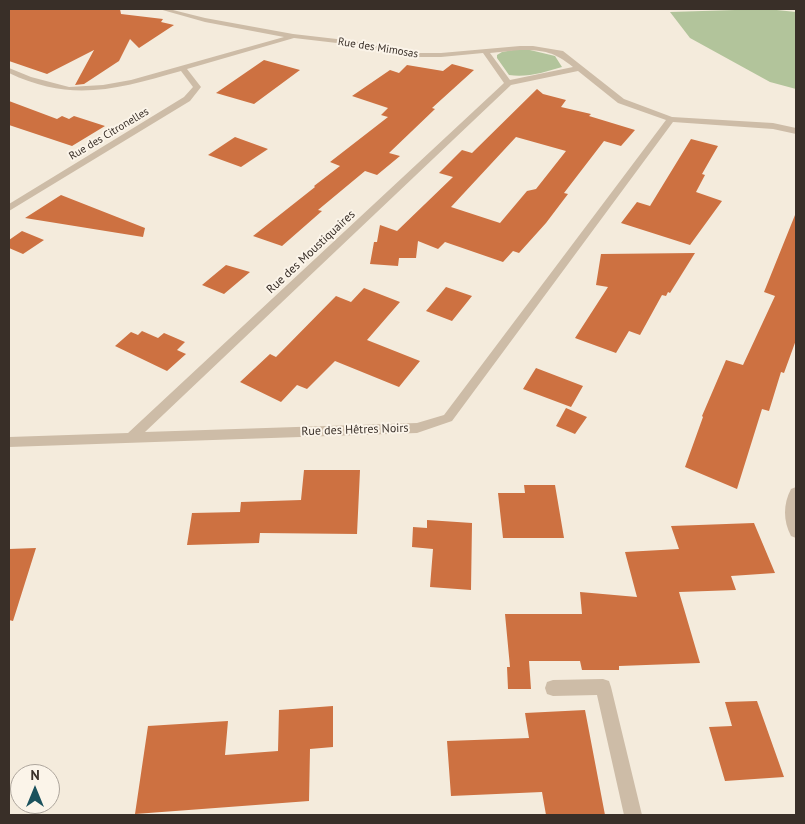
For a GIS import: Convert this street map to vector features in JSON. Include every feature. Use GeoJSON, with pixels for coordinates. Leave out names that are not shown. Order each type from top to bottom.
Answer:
{"type":"FeatureCollection","features":[{"type":"Feature","properties":{"kind":"street"},"geometry":{"type":"LineString","coordinates":[[162,9],[205,20],[294,36]]}},
{"type":"Feature","properties":{"kind":"street","name":"Rue des Mimosas"},"geometry":{"type":"LineString","coordinates":[[9,70],[28,79],[69,89],[103,87],[132,82],[294,36],[354,43],[410,55],[441,55],[520,48],[560,53],[621,101],[671,119],[773,126],[796,131]]}},
{"type":"Feature","properties":{"kind":"street"},"geometry":{"type":"LineString","coordinates":[[486,52],[508,83],[581,68]]}},
{"type":"Feature","properties":{"kind":"street","name":"Rue des Citronelles"},"geometry":{"type":"LineString","coordinates":[[9,208],[186,100],[197,88],[183,68]]}},
{"type":"Feature","properties":{"kind":"street","name":"Rue des Moustiquaires"},"geometry":{"type":"LineString","coordinates":[[131,438],[508,83]]}},
{"type":"Feature","properties":{"kind":"street","name":"Rue des Hêtres Noirs"},"geometry":{"type":"LineString","coordinates":[[9,442],[417,428],[448,418],[671,119]]}},
{"type":"Feature","properties":{"kind":"street"},"geometry":{"type":"LineString","coordinates":[[796,493],[791,512],[796,532]]}},
{"type":"Feature","properties":{"kind":"street"},"geometry":{"type":"LineString","coordinates":[[553,688],[604,687],[633,815]]}},
{"type":"Feature","properties":{"kind":"green space"},"geometry":{"type":"Polygon","coordinates":[[[767,9],[796,12],[796,89],[770,82],[690,38],[670,12],[767,9]]]}},
{"type":"Feature","properties":{"kind":"green space"},"geometry":{"type":"Polygon","coordinates":[[[513,50],[530,50],[555,56],[562,67],[543,73],[509,75],[497,58],[497,55],[513,50]]]}},
{"type":"Feature","properties":{"kind":"building"},"geometry":{"type":"Polygon","coordinates":[[[9,9],[120,9],[121,14],[163,19],[161,22],[174,25],[139,48],[130,39],[119,61],[84,84],[75,85],[94,50],[47,74],[9,61],[9,9]]]}},
{"type":"Feature","properties":{"kind":"building"},"geometry":{"type":"Polygon","coordinates":[[[264,60],[300,70],[254,104],[216,93],[264,60]]]}},
{"type":"Feature","properties":{"kind":"building"},"geometry":{"type":"Polygon","coordinates":[[[452,64],[474,70],[432,108],[435,109],[389,153],[400,156],[377,175],[365,171],[318,210],[322,211],[282,246],[253,236],[340,166],[330,162],[388,117],[381,115],[388,108],[352,96],[390,70],[399,73],[407,65],[443,71],[452,64]]]}},
{"type":"Feature","properties":{"kind":"building"},"geometry":{"type":"Polygon","coordinates":[[[537,89],[543,94],[566,100],[561,107],[591,114],[589,116],[635,130],[621,146],[604,141],[564,193],[568,194],[546,223],[519,253],[513,251],[503,262],[445,242],[438,249],[418,241],[416,258],[399,258],[398,266],[370,264],[374,242],[377,242],[380,225],[397,231],[453,177],[439,173],[462,150],[472,153],[537,89]],[[516,137],[451,207],[500,223],[527,191],[536,189],[566,151],[516,137]]]}},
{"type":"Feature","properties":{"kind":"building"},"geometry":{"type":"Polygon","coordinates":[[[9,101],[57,119],[62,116],[69,119],[74,116],[105,126],[72,146],[9,125],[9,101]]]}},
{"type":"Feature","properties":{"kind":"building"},"geometry":{"type":"Polygon","coordinates":[[[235,137],[268,149],[241,167],[208,155],[235,137]]]}},
{"type":"Feature","properties":{"kind":"building"},"geometry":{"type":"Polygon","coordinates":[[[691,139],[718,146],[702,174],[705,175],[696,192],[722,201],[690,245],[621,223],[637,202],[650,206],[691,139]]]}},
{"type":"Feature","properties":{"kind":"building"},"geometry":{"type":"Polygon","coordinates":[[[61,195],[145,228],[143,237],[25,218],[61,195]]]}},
{"type":"Feature","properties":{"kind":"building"},"geometry":{"type":"Polygon","coordinates":[[[795,215],[796,340],[784,373],[781,372],[769,411],[762,409],[737,489],[685,467],[702,416],[726,360],[743,365],[775,296],[764,292],[795,215]]]}},
{"type":"Feature","properties":{"kind":"building"},"geometry":{"type":"Polygon","coordinates":[[[22,231],[44,240],[23,254],[9,248],[9,240],[22,231]]]}},
{"type":"Feature","properties":{"kind":"building"},"geometry":{"type":"Polygon","coordinates":[[[695,253],[670,293],[668,292],[666,296],[662,295],[640,335],[629,331],[616,353],[575,338],[608,287],[596,285],[601,254],[695,253]]]}},
{"type":"Feature","properties":{"kind":"building"},"geometry":{"type":"Polygon","coordinates":[[[226,265],[250,272],[224,294],[202,285],[226,265]]]}},
{"type":"Feature","properties":{"kind":"building"},"geometry":{"type":"Polygon","coordinates":[[[446,287],[472,296],[452,321],[426,311],[446,287]]]}},
{"type":"Feature","properties":{"kind":"building"},"geometry":{"type":"Polygon","coordinates":[[[364,288],[400,302],[367,340],[420,361],[399,387],[335,361],[307,389],[297,385],[281,402],[240,382],[270,354],[276,357],[336,296],[351,302],[364,288]]]}},
{"type":"Feature","properties":{"kind":"building"},"geometry":{"type":"Polygon","coordinates":[[[142,331],[158,338],[164,333],[185,342],[177,350],[186,354],[167,371],[115,346],[131,332],[138,335],[142,331]]]}},
{"type":"Feature","properties":{"kind":"building"},"geometry":{"type":"Polygon","coordinates":[[[536,368],[583,386],[571,407],[523,389],[536,368]]]}},
{"type":"Feature","properties":{"kind":"building"},"geometry":{"type":"Polygon","coordinates":[[[566,408],[587,417],[575,434],[556,426],[566,408]]]}},
{"type":"Feature","properties":{"kind":"building"},"geometry":{"type":"Polygon","coordinates":[[[304,470],[360,470],[357,534],[260,533],[259,543],[187,545],[192,513],[240,512],[241,502],[301,500],[304,470]]]}},
{"type":"Feature","properties":{"kind":"building"},"geometry":{"type":"Polygon","coordinates":[[[524,485],[555,485],[564,538],[503,538],[498,493],[525,493],[524,485]]]}},
{"type":"Feature","properties":{"kind":"building"},"geometry":{"type":"Polygon","coordinates":[[[427,520],[472,523],[471,590],[430,587],[433,549],[412,547],[413,527],[427,528],[427,520]]]}},
{"type":"Feature","properties":{"kind":"building"},"geometry":{"type":"Polygon","coordinates":[[[754,523],[775,573],[731,576],[736,590],[679,592],[700,663],[619,666],[619,670],[582,670],[580,661],[529,661],[531,689],[508,689],[507,667],[510,667],[505,614],[582,614],[580,592],[637,597],[625,552],[679,549],[671,526],[754,523]]]}},
{"type":"Feature","properties":{"kind":"building"},"geometry":{"type":"Polygon","coordinates":[[[36,548],[13,621],[9,620],[9,549],[36,548]]]}},
{"type":"Feature","properties":{"kind":"building"},"geometry":{"type":"Polygon","coordinates":[[[757,701],[784,777],[725,781],[709,727],[732,726],[725,702],[757,701]]]}},
{"type":"Feature","properties":{"kind":"building"},"geometry":{"type":"Polygon","coordinates":[[[333,706],[333,747],[310,749],[309,801],[135,814],[148,726],[228,721],[225,755],[278,751],[279,710],[333,706]]]}},
{"type":"Feature","properties":{"kind":"building"},"geometry":{"type":"Polygon","coordinates":[[[585,710],[605,815],[546,815],[542,792],[451,796],[447,741],[529,738],[525,713],[585,710]]]}}]}
